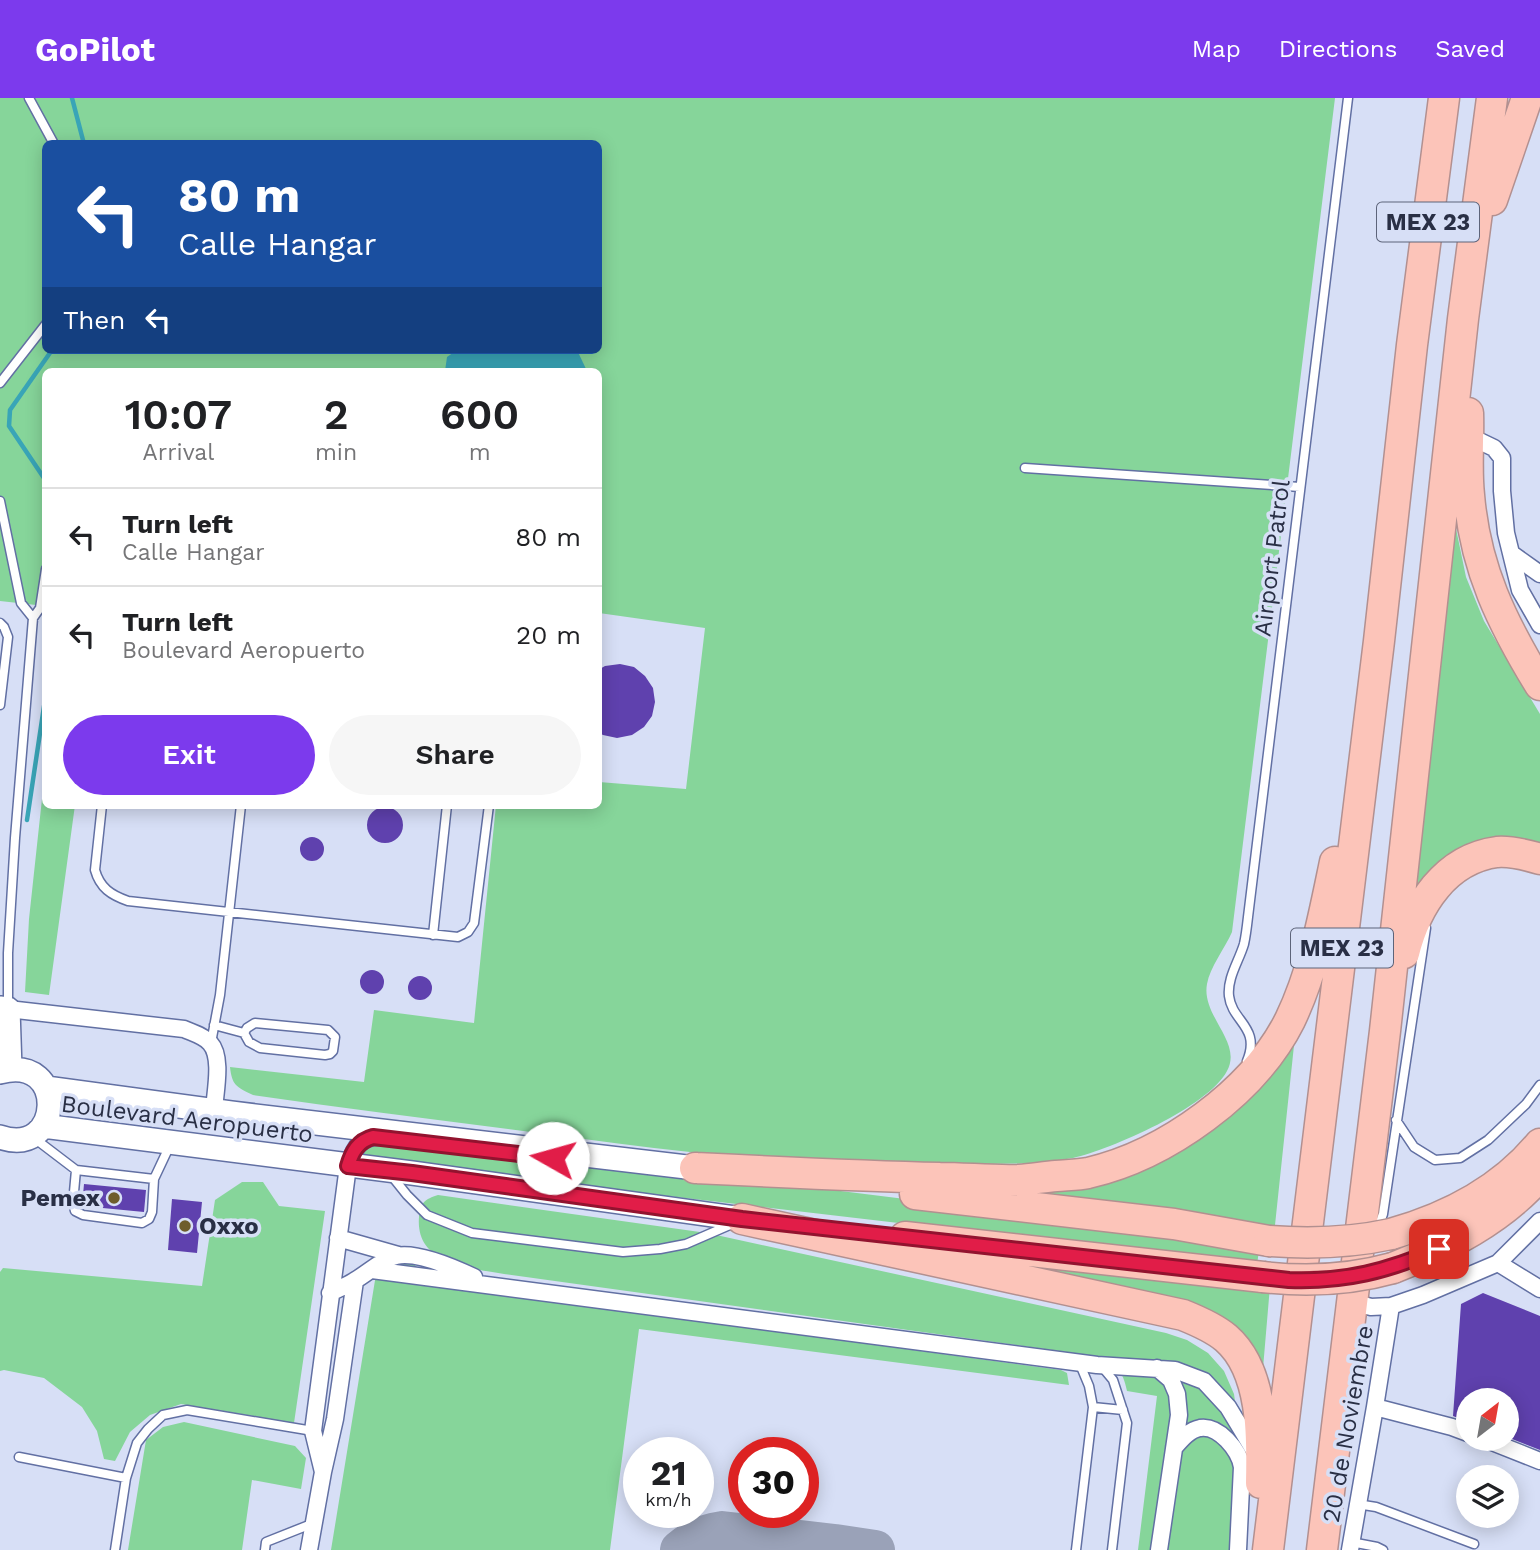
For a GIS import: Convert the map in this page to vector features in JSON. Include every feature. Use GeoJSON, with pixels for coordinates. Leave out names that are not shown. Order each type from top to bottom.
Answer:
{"type":"FeatureCollection","features":[{"type":"Feature","properties":{"kind":"highway","name":"MEX 23"},"geometry":{"type":"LineString","coordinates":[[1268,1550],[1444,98]]}},
{"type":"Feature","properties":{"kind":"highway","name":"MEX 23"},"geometry":{"type":"LineString","coordinates":[[1322,1550],[1385,1031],[1469,267],[1492,98]]}},
{"type":"Feature","properties":{"kind":"highway"},"geometry":{"type":"LineString","coordinates":[[1469,267],[1527,98]]}},
{"type":"Feature","properties":{"kind":"highway"},"geometry":{"type":"LineString","coordinates":[[1463,319],[1469,436],[1468,493],[1475,539],[1487,583],[1518,648],[1540,685]]}},
{"type":"Feature","properties":{"kind":"highway"},"geometry":{"type":"LineString","coordinates":[[695,1168],[1019,1180],[1087,1173],[1131,1159],[1174,1137],[1215,1110],[1267,1056],[1289,1022],[1307,980],[1332,873],[1379,641]]}},
{"type":"Feature","properties":{"kind":"highway"},"geometry":{"type":"LineString","coordinates":[[1385,1031],[1408,940],[1422,906],[1431,894],[1454,868],[1476,858],[1521,858]]}},
{"type":"Feature","properties":{"kind":"highway"},"geometry":{"type":"LineString","coordinates":[[742,1219],[1308,1281],[1370,1274],[1380,1255],[1493,1187],[1515,1170],[1540,1144]]}},
{"type":"Feature","properties":{"kind":"highway"},"geometry":{"type":"LineString","coordinates":[[695,1168],[1174,1224],[1269,1241],[1345,1242],[1380,1255],[1439,1249],[1484,1223],[1520,1195],[1540,1175]]}},
{"type":"Feature","properties":{"kind":"highway"},"geometry":{"type":"LineString","coordinates":[[742,1219],[1183,1315],[1205,1324],[1227,1339],[1242,1359],[1254,1386],[1260,1415],[1261,1550]]}},
{"type":"Feature","properties":{"kind":"street"},"geometry":{"type":"LineString","coordinates":[[1469,436],[1494,448],[1502,458],[1506,533],[1520,590],[1540,625]]}},
{"type":"Feature","properties":{"kind":"street"},"geometry":{"type":"LineString","coordinates":[[1512,554],[1540,574]]}},
{"type":"Feature","properties":{"kind":"street"},"geometry":{"type":"LineString","coordinates":[[14,1138],[48,1118],[50,1108],[46,1088],[40,1079],[21,1069],[5,1070],[4,1009],[184,1030],[197,1034],[211,1043],[218,1060],[214,1110]]}},
{"type":"Feature","properties":{"kind":"street","name":"Boulevard Aeropuerto"},"geometry":{"type":"LineString","coordinates":[[46,1088],[695,1168]]}},
{"type":"Feature","properties":{"kind":"street"},"geometry":{"type":"LineString","coordinates":[[323,1472],[313,1431],[348,1166],[351,1155],[360,1143],[373,1137],[577,1161],[602,1158]]}},
{"type":"Feature","properties":{"kind":"street","name":"Boulevard Aeropuerto"},"geometry":{"type":"LineString","coordinates":[[14,1138],[170,1143],[742,1219]]}},
{"type":"Feature","properties":{"kind":"street"},"geometry":{"type":"LineString","coordinates":[[1352,1302],[1371,1307],[1391,1306],[1498,1263],[1540,1221]]}},
{"type":"Feature","properties":{"kind":"street"},"geometry":{"type":"LineString","coordinates":[[338,1238],[398,1255],[429,1260],[464,1272],[492,1286]]}},
{"type":"Feature","properties":{"kind":"street"},"geometry":{"type":"LineString","coordinates":[[330,1293],[398,1255]]}},
{"type":"Feature","properties":{"kind":"street"},"geometry":{"type":"LineString","coordinates":[[1498,1263],[1540,1289]]}},
{"type":"Feature","properties":{"kind":"street"},"geometry":{"type":"LineString","coordinates":[[372,1270],[1097,1365],[1175,1370],[1204,1381],[1228,1407],[1261,1462]]}},
{"type":"Feature","properties":{"kind":"street"},"geometry":{"type":"LineString","coordinates":[[309,1550],[335,1419],[355,1281]]}},
{"type":"Feature","properties":{"kind":"street","name":"20 de Noviembre"},"geometry":{"type":"LineString","coordinates":[[1350,1546],[1391,1306]]}},
{"type":"Feature","properties":{"kind":"street"},"geometry":{"type":"LineString","coordinates":[[1157,1368],[1171,1380],[1177,1395],[1179,1415],[1159,1550]]}},
{"type":"Feature","properties":{"kind":"street"},"geometry":{"type":"LineString","coordinates":[[1375,1407],[1456,1428]]}},
{"type":"Feature","properties":{"kind":"street"},"geometry":{"type":"LineString","coordinates":[[1174,1448],[1188,1433],[1202,1427],[1215,1431],[1232,1444],[1240,1457],[1242,1467],[1238,1550]]}},
{"type":"Feature","properties":{"kind":"street"},"geometry":{"type":"LineString","coordinates":[[1515,1451],[1540,1461]]}},
{"type":"Feature","properties":{"kind":"lane"},"geometry":{"type":"LineString","coordinates":[[29,98],[52,140]]}},
{"type":"Feature","properties":{"kind":"lane","name":"Airport Patrol"},"geometry":{"type":"LineString","coordinates":[[1215,1110],[1239,1077],[1252,1044],[1248,1031],[1233,1009],[1229,997],[1230,981],[1244,943],[1248,917],[1348,98]]}},
{"type":"Feature","properties":{"kind":"lane"},"geometry":{"type":"LineString","coordinates":[[0,383],[42,329]]}},
{"type":"Feature","properties":{"kind":"lane"},"geometry":{"type":"LineString","coordinates":[[1024,468],[1300,487]]}},
{"type":"Feature","properties":{"kind":"lane"},"geometry":{"type":"LineString","coordinates":[[0,501],[21,603],[33,618]]}},
{"type":"Feature","properties":{"kind":"lane"},"geometry":{"type":"LineString","coordinates":[[4,1009],[33,618],[40,608],[42,595]]}},
{"type":"Feature","properties":{"kind":"lane"},"geometry":{"type":"LineString","coordinates":[[0,623],[8,637],[0,705]]}},
{"type":"Feature","properties":{"kind":"lane"},"geometry":{"type":"LineString","coordinates":[[103,809],[95,870],[98,881],[114,896],[128,901],[458,937],[468,932],[474,923],[488,809]]}},
{"type":"Feature","properties":{"kind":"lane"},"geometry":{"type":"LineString","coordinates":[[211,1043],[241,809]]}},
{"type":"Feature","properties":{"kind":"lane"},"geometry":{"type":"LineString","coordinates":[[433,935],[447,809]]}},
{"type":"Feature","properties":{"kind":"lane"},"geometry":{"type":"LineString","coordinates":[[1352,1302],[1380,1255],[1396,1120],[1431,894]]}},
{"type":"Feature","properties":{"kind":"lane"},"geometry":{"type":"LineString","coordinates":[[0,943],[8,953]]}},
{"type":"Feature","properties":{"kind":"lane"},"geometry":{"type":"LineString","coordinates":[[215,1025],[244,1033],[249,1042],[260,1048],[325,1055],[332,1053],[335,1042],[335,1037],[328,1030],[279,1025],[255,1023],[244,1033]]}},
{"type":"Feature","properties":{"kind":"lane"},"geometry":{"type":"LineString","coordinates":[[1396,1120],[1414,1147],[1435,1160],[1460,1158],[1488,1140],[1526,1104],[1540,1085]]}},
{"type":"Feature","properties":{"kind":"lane"},"geometry":{"type":"LineString","coordinates":[[14,1138],[76,1170],[154,1179]]}},
{"type":"Feature","properties":{"kind":"lane"},"geometry":{"type":"LineString","coordinates":[[76,1170],[73,1203],[75,1211],[83,1216],[142,1223],[149,1219],[152,1212],[154,1179],[170,1143]]}},
{"type":"Feature","properties":{"kind":"lane"},"geometry":{"type":"LineString","coordinates":[[387,1170],[427,1215],[472,1233],[623,1252],[686,1244],[742,1219]]}},
{"type":"Feature","properties":{"kind":"lane"},"geometry":{"type":"LineString","coordinates":[[1076,1550],[1093,1407],[1089,1386],[1079,1362]]}},
{"type":"Feature","properties":{"kind":"lane"},"geometry":{"type":"LineString","coordinates":[[1097,1365],[1104,1368],[1113,1380],[1127,1423],[1112,1550]]}},
{"type":"Feature","properties":{"kind":"lane"},"geometry":{"type":"LineString","coordinates":[[1093,1407],[1123,1410]]}},
{"type":"Feature","properties":{"kind":"lane"},"geometry":{"type":"LineString","coordinates":[[115,1550],[127,1479],[137,1443],[163,1415],[187,1410],[313,1431]]}},
{"type":"Feature","properties":{"kind":"lane"},"geometry":{"type":"LineString","coordinates":[[19,1457],[127,1479]]}},
{"type":"Feature","properties":{"kind":"lane"},"geometry":{"type":"LineString","coordinates":[[1357,1504],[1376,1507],[1474,1544]]}},
{"type":"Feature","properties":{"kind":"lane"},"geometry":{"type":"LineString","coordinates":[[265,1550],[266,1542],[314,1523]]}},
{"type":"Feature","properties":{"kind":"lane"},"geometry":{"type":"LineString","coordinates":[[1350,1546],[1377,1547],[1383,1550]]}},
{"type":"Feature","properties":{"kind":"green space"},"geometry":{"type":"Polygon","coordinates":[[[0,98],[1335,98],[1232,932],[1214,964],[1207,984],[1210,1007],[1226,1039],[1230,1060],[1227,1071],[1217,1085],[1200,1099],[1157,1125],[1111,1146],[1073,1158],[1015,1164],[711,1154],[253,1095],[234,1082],[230,1067],[364,1082],[374,1010],[474,1023],[496,809],[602,809],[602,782],[686,789],[705,628],[602,613],[602,368],[42,368],[42,606],[0,601],[0,98]]]}},
{"type":"Feature","properties":{"kind":"green space"},"geometry":{"type":"Polygon","coordinates":[[[1454,519],[1466,577],[1484,621],[1540,714],[1540,851],[1411,895],[1454,519]]]}},
{"type":"Feature","properties":{"kind":"green space"},"geometry":{"type":"Polygon","coordinates":[[[42,799],[42,809],[74,809],[49,995],[25,992],[29,919],[42,799]]]}},
{"type":"Feature","properties":{"kind":"green space"},"geometry":{"type":"Polygon","coordinates":[[[1295,1036],[1275,1225],[968,1188],[1087,1183],[1295,1036]]]}},
{"type":"Feature","properties":{"kind":"green space"},"geometry":{"type":"Polygon","coordinates":[[[378,1143],[585,1168],[606,1162],[1260,1243],[1257,1265],[362,1160],[367,1149],[378,1143]]]}},
{"type":"Feature","properties":{"kind":"green space"},"geometry":{"type":"Polygon","coordinates":[[[242,1182],[263,1182],[279,1206],[325,1211],[294,1423],[181,1404],[150,1415],[130,1432],[115,1461],[104,1459],[97,1431],[82,1407],[44,1378],[0,1371],[0,1272],[3,1268],[202,1286],[215,1200],[242,1182]]]}},
{"type":"Feature","properties":{"kind":"green space"},"geometry":{"type":"Polygon","coordinates":[[[438,1195],[707,1233],[1166,1333],[1187,1340],[1208,1353],[1224,1371],[1234,1394],[1249,1501],[1247,1550],[1138,1550],[1157,1396],[1127,1391],[1120,1372],[1102,1358],[461,1266],[435,1255],[420,1233],[419,1217],[422,1205],[438,1195]]]}},
{"type":"Feature","properties":{"kind":"green space"},"geometry":{"type":"Polygon","coordinates":[[[880,1238],[1270,1286],[1262,1380],[1235,1335],[880,1238]]]}},
{"type":"Feature","properties":{"kind":"green space"},"geometry":{"type":"Polygon","coordinates":[[[411,1261],[427,1278],[448,1287],[1061,1370],[1067,1373],[1069,1385],[639,1329],[610,1550],[331,1550],[378,1262],[411,1261]]]}},
{"type":"Feature","properties":{"kind":"green space"},"geometry":{"type":"Polygon","coordinates":[[[184,1422],[295,1446],[306,1458],[301,1489],[252,1480],[242,1550],[128,1550],[146,1440],[163,1427],[184,1422]]]}},
{"type":"Feature","properties":{"kind":"water"},"geometry":{"type":"Polygon","coordinates":[[[451,354],[579,354],[586,368],[445,368],[447,357],[451,354]]]}},
{"type":"Feature","properties":{"kind":"building"},"geometry":{"type":"Polygon","coordinates":[[[620,664],[634,667],[645,676],[653,688],[655,702],[652,716],[644,727],[632,735],[617,738],[602,734],[602,668],[620,664]]]}},
{"type":"Feature","properties":{"kind":"building"},"geometry":{"type":"Polygon","coordinates":[[[378,809],[392,809],[401,818],[401,832],[392,841],[378,841],[369,832],[369,818],[378,809]]]}},
{"type":"Feature","properties":{"kind":"building"},"geometry":{"type":"Polygon","coordinates":[[[312,837],[321,840],[324,849],[321,858],[312,861],[303,858],[300,849],[303,840],[312,837]]]}},
{"type":"Feature","properties":{"kind":"building"},"geometry":{"type":"Polygon","coordinates":[[[367,970],[377,970],[384,977],[384,987],[377,994],[367,994],[360,987],[360,977],[367,970]]]}},
{"type":"Feature","properties":{"kind":"building"},"geometry":{"type":"Polygon","coordinates":[[[420,976],[429,979],[432,988],[429,997],[420,1000],[411,997],[408,988],[411,979],[420,976]]]}},
{"type":"Feature","properties":{"kind":"building","name":"Pemex"},"geometry":{"type":"Polygon","coordinates":[[[84,1184],[146,1190],[144,1212],[82,1206],[84,1184]]]}},
{"type":"Feature","properties":{"kind":"building","name":"Oxxo"},"geometry":{"type":"Polygon","coordinates":[[[172,1199],[202,1202],[197,1253],[168,1250],[172,1199]]]}},
{"type":"Feature","properties":{"kind":"building"},"geometry":{"type":"Polygon","coordinates":[[[1483,1293],[1540,1316],[1540,1450],[1519,1442],[1519,1388],[1456,1388],[1456,1417],[1453,1416],[1461,1304],[1483,1293]]]}},
{"type":"Feature","properties":{"kind":"waterway"},"geometry":{"type":"LineString","coordinates":[[72,98],[83,140]]}},
{"type":"Feature","properties":{"kind":"waterway"},"geometry":{"type":"LineString","coordinates":[[42,475],[9,426],[10,410],[49,354]]}},
{"type":"Feature","properties":{"kind":"waterway"},"geometry":{"type":"LineString","coordinates":[[27,820],[42,720]]}},
{"type":"Feature","properties":{"kind":"taxiway"},"geometry":{"type":"LineString","coordinates":[[680,1550],[699,1537],[722,1531],[875,1550]]}},
{"type":"Feature","properties":{"kind":"place","name":"Pemex"},"geometry":{"type":"Point","coordinates":[114,1198]}},
{"type":"Feature","properties":{"kind":"place","name":"Oxxo"},"geometry":{"type":"Point","coordinates":[185,1226]}},
{"type":"Feature","properties":{"kind":"route"},"geometry":{"type":"LineString","coordinates":[[553,1158],[373,1137],[360,1143],[351,1155],[348,1166],[742,1219],[1289,1280],[1308,1281],[1370,1274],[1439,1249]]}}]}
